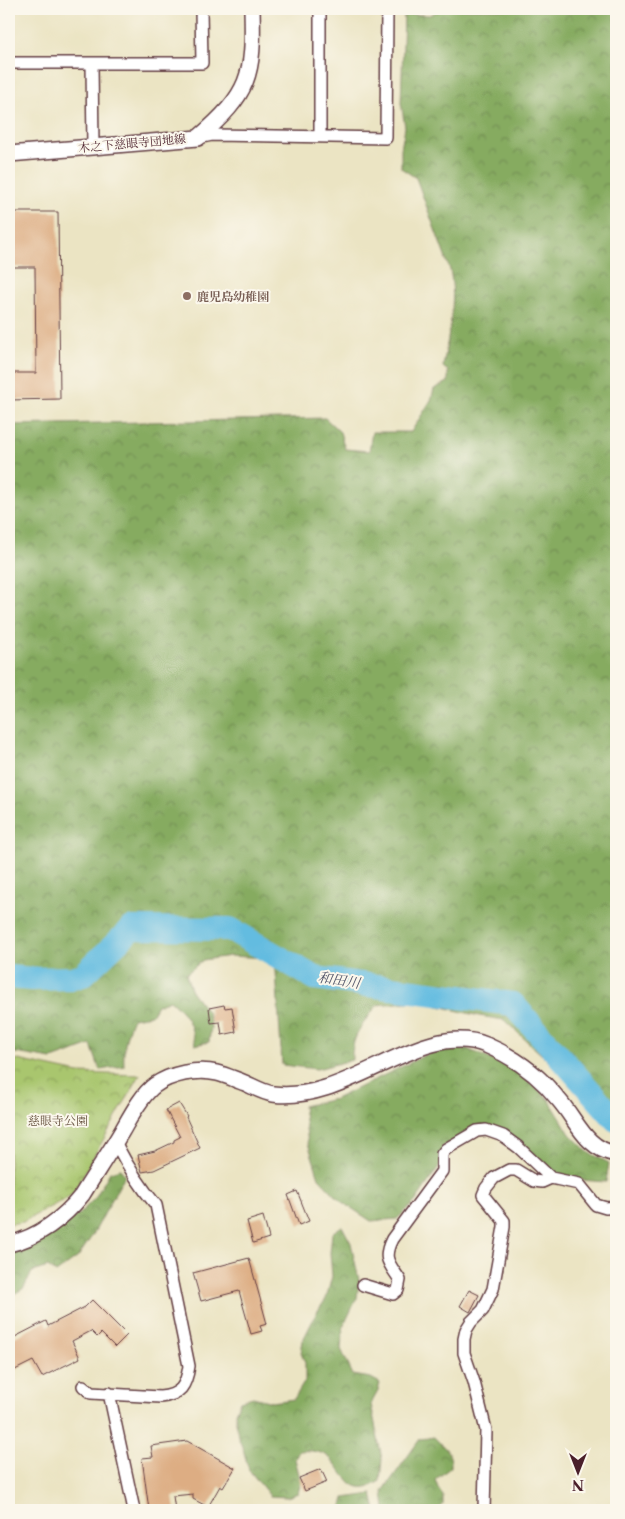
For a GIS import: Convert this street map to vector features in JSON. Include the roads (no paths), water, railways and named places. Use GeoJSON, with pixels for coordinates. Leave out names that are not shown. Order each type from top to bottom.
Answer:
{"type":"FeatureCollection","features":[{"type":"Feature","properties":{"kind":"street"},"geometry":{"type":"LineString","coordinates":[[9,63],[202,63],[201,9]]}},
{"type":"Feature","properties":{"kind":"street","name":"木之下慈眼寺団地線"},"geometry":{"type":"LineString","coordinates":[[9,154],[198,138],[236,101],[248,76],[253,49],[252,9]]}},
{"type":"Feature","properties":{"kind":"street"},"geometry":{"type":"LineString","coordinates":[[320,9],[320,136]]}},
{"type":"Feature","properties":{"kind":"street"},"geometry":{"type":"LineString","coordinates":[[198,138],[212,135],[386,138],[387,9]]}},
{"type":"Feature","properties":{"kind":"street"},"geometry":{"type":"LineString","coordinates":[[92,64],[93,147]]}},
{"type":"Feature","properties":{"kind":"street"},"geometry":{"type":"LineString","coordinates":[[9,1244],[40,1231],[72,1208],[82,1196],[137,1106],[154,1085],[179,1074],[216,1072],[272,1094],[293,1095],[312,1093],[332,1088],[421,1048],[440,1042],[474,1041],[488,1046],[522,1064],[559,1099],[582,1134],[605,1152],[616,1154]]}},
{"type":"Feature","properties":{"kind":"street"},"geometry":{"type":"LineString","coordinates":[[363,1285],[393,1294],[398,1290],[400,1280],[386,1259],[387,1248],[442,1171],[442,1154],[446,1149],[477,1131],[486,1130],[503,1136],[518,1147],[551,1178],[579,1184],[596,1205],[606,1208],[616,1207]]}},
{"type":"Feature","properties":{"kind":"street"},"geometry":{"type":"LineString","coordinates":[[82,1386],[91,1392],[160,1397],[171,1396],[180,1390],[188,1378],[189,1366],[156,1205],[129,1169],[115,1142]]}},
{"type":"Feature","properties":{"kind":"street"},"geometry":{"type":"LineString","coordinates":[[484,1510],[486,1430],[474,1382],[464,1353],[464,1340],[466,1330],[483,1310],[493,1289],[504,1221],[483,1196],[486,1188],[494,1178],[509,1170],[516,1170],[534,1181],[542,1182],[551,1178]]}},
{"type":"Feature","properties":{"kind":"street"},"geometry":{"type":"LineString","coordinates":[[108,1393],[134,1510]]}},
{"type":"Feature","properties":{"kind":"waterway","name":"和田川"},"geometry":{"type":"LineString","coordinates":[[9,977],[31,979],[72,978],[83,975],[132,928],[230,929],[315,978],[513,1004],[616,1120]]}},
{"type":"Feature","properties":{"kind":"place","name":"鹿児島幼稚園"},"geometry":{"type":"Point","coordinates":[187,296]}},
{"type":"Feature","properties":{"kind":"park label","name":"慈眼寺公園"},"geometry":{"type":"Point","coordinates":[58,1120]}}]}
